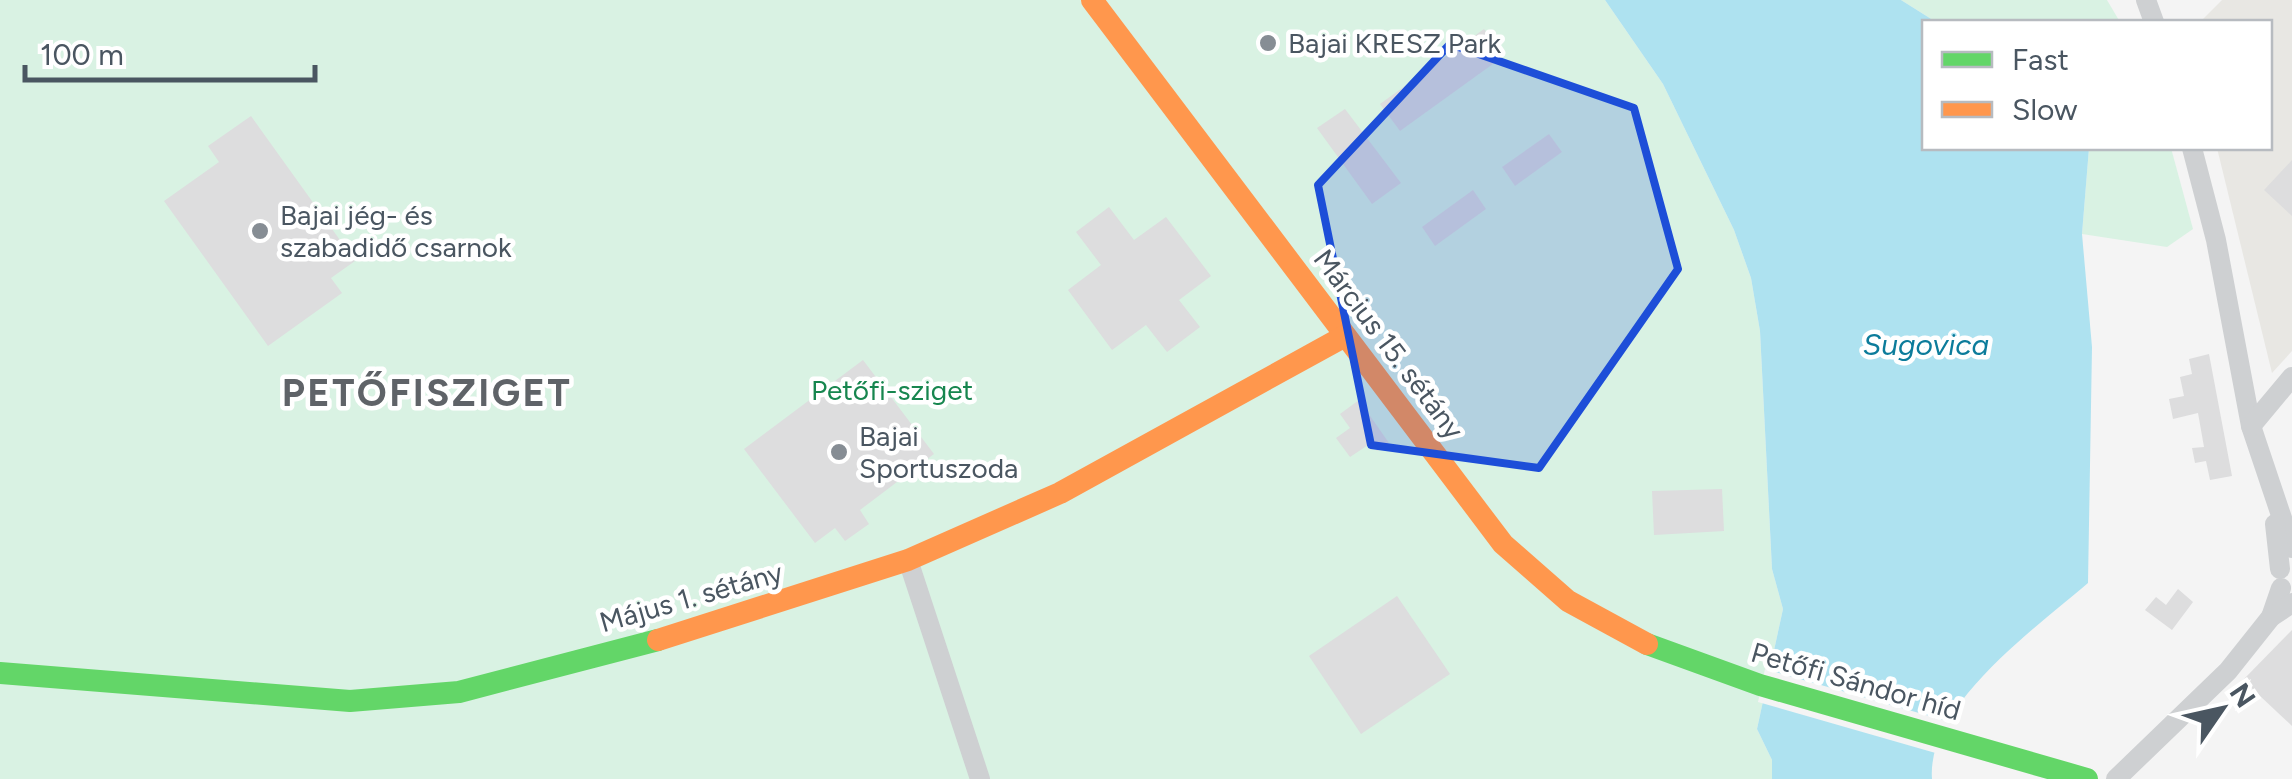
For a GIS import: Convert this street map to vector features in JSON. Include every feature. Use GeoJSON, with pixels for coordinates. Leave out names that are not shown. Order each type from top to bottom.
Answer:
{"type":"FeatureCollection","features":[{"type":"Feature","properties":{"kind":"street","name":"Március 15. sétány"},"geometry":{"type":"LineString","coordinates":[[1092,0],[1536,581],[1605,627],[1690,664]]}},
{"type":"Feature","properties":{"kind":"street"},"geometry":{"type":"LineString","coordinates":[[2193,150],[2216,240],[2251,426],[2292,548]]}},
{"type":"Feature","properties":{"kind":"street","name":"Május 1. sétány"},"geometry":{"type":"LineString","coordinates":[[0,673],[350,701],[459,692],[659,640],[908,560],[1060,493],[1345,336]]}},
{"type":"Feature","properties":{"kind":"street"},"geometry":{"type":"LineString","coordinates":[[2251,426],[2292,377]]}},
{"type":"Feature","properties":{"kind":"street"},"geometry":{"type":"LineString","coordinates":[[2116,779],[2228,671],[2271,617],[2287,583],[2272,482]]}},
{"type":"Feature","properties":{"kind":"street"},"geometry":{"type":"LineString","coordinates":[[908,560],[980,779]]}},
{"type":"Feature","properties":{"kind":"street","name":"Petőfi Sándor híd"},"geometry":{"type":"LineString","coordinates":[[1690,664],[2087,779]]}},
{"type":"Feature","properties":{"kind":"highlighted area"},"geometry":{"type":"Polygon","coordinates":[[[1450,44],[1634,108],[1678,269],[1539,468],[1371,445],[1318,185],[1450,44]]]}},
{"type":"Feature","properties":{"kind":"shaded area"},"geometry":{"type":"Polygon","coordinates":[[[2222,0],[2292,0],[2292,351],[2272,373],[2217,150],[2272,150],[2272,20],[2202,20],[2222,0]]]}},
{"type":"Feature","properties":{"kind":"green space","name":"Petőfi-sziget"},"geometry":{"type":"Polygon","coordinates":[[[0,0],[1605,0],[1663,84],[1734,230],[1751,278],[1760,331],[1772,569],[1783,609],[1757,729],[1772,760],[1772,779],[0,779],[0,0]]]}},
{"type":"Feature","properties":{"kind":"green space"},"geometry":{"type":"Polygon","coordinates":[[[1901,0],[2107,0],[2119,20],[1933,20],[1901,0]]]}},
{"type":"Feature","properties":{"kind":"green space"},"geometry":{"type":"Polygon","coordinates":[[[2089,150],[2172,150],[2193,229],[2167,247],[2082,234],[2089,150]]]}},
{"type":"Feature","properties":{"kind":"water","name":"Sugovica"},"geometry":{"type":"Polygon","coordinates":[[[1605,0],[1901,0],[1933,20],[1922,20],[1922,150],[2089,150],[2082,234],[2092,347],[2088,583],[2015,645],[1965,697],[1935,751],[1932,779],[1772,779],[1772,760],[1757,729],[1783,609],[1772,569],[1760,331],[1751,278],[1734,230],[1663,84],[1605,0]]]}},
{"type":"Feature","properties":{"kind":"pier"},"geometry":{"type":"Polygon","coordinates":[[[1765,669],[1954,723],[1939,754],[1758,702],[1765,669]]]}},
{"type":"Feature","properties":{"kind":"building"},"geometry":{"type":"Polygon","coordinates":[[[1484,29],[1504,56],[1400,131],[1380,104],[1484,29]]]}},
{"type":"Feature","properties":{"kind":"building"},"geometry":{"type":"Polygon","coordinates":[[[1345,109],[1401,183],[1372,204],[1317,128],[1345,109]]]}},
{"type":"Feature","properties":{"kind":"building","name":"Bajai jég- és szabadidő csarnok"},"geometry":{"type":"Polygon","coordinates":[[[251,116],[355,261],[331,278],[342,293],[268,346],[164,201],[219,162],[208,146],[251,116]]]}},
{"type":"Feature","properties":{"kind":"building"},"geometry":{"type":"Polygon","coordinates":[[[1549,134],[1562,152],[1515,186],[1502,167],[1549,134]]]}},
{"type":"Feature","properties":{"kind":"building"},"geometry":{"type":"Polygon","coordinates":[[[2292,160],[2292,216],[2264,190],[2292,160]]]}},
{"type":"Feature","properties":{"kind":"building"},"geometry":{"type":"Polygon","coordinates":[[[1473,190],[1486,209],[1435,246],[1422,227],[1473,190]]]}},
{"type":"Feature","properties":{"kind":"building"},"geometry":{"type":"Polygon","coordinates":[[[1109,207],[1134,240],[1166,217],[1211,276],[1179,300],[1200,327],[1167,352],[1146,325],[1112,350],[1068,290],[1101,265],[1076,232],[1109,207]]]}},
{"type":"Feature","properties":{"kind":"building"},"geometry":{"type":"Polygon","coordinates":[[[2209,354],[2232,476],[2210,480],[2206,461],[2195,463],[2192,448],[2204,447],[2198,413],[2173,419],[2169,399],[2184,396],[2180,377],[2192,374],[2189,359],[2209,354]]]}},
{"type":"Feature","properties":{"kind":"building","name":"Bajai Sportuszoda"},"geometry":{"type":"Polygon","coordinates":[[[863,360],[934,454],[860,510],[869,524],[845,541],[835,528],[815,543],[744,449],[863,360]]]}},
{"type":"Feature","properties":{"kind":"building"},"geometry":{"type":"Polygon","coordinates":[[[1359,400],[1389,443],[1377,451],[1371,443],[1350,457],[1336,438],[1350,428],[1340,414],[1359,400]]]}},
{"type":"Feature","properties":{"kind":"building"},"geometry":{"type":"Polygon","coordinates":[[[1722,489],[1724,531],[1654,535],[1652,491],[1722,489]]]}},
{"type":"Feature","properties":{"kind":"building"},"geometry":{"type":"Polygon","coordinates":[[[2178,589],[2193,602],[2172,630],[2145,610],[2156,597],[2166,605],[2178,589]]]}},
{"type":"Feature","properties":{"kind":"building"},"geometry":{"type":"Polygon","coordinates":[[[1397,596],[1450,674],[1361,734],[1309,656],[1397,596]]]}},
{"type":"Feature","properties":{"kind":"building"},"geometry":{"type":"Polygon","coordinates":[[[2292,630],[2292,726],[2243,680],[2292,630]]]}},
{"type":"Feature","properties":{"kind":"traffic: fast"},"geometry":{"type":"LineString","coordinates":[[0,673],[350,701],[459,692],[658,640]]}},
{"type":"Feature","properties":{"kind":"traffic: fast"},"geometry":{"type":"LineString","coordinates":[[1647,644],[1760,685],[2087,779]]}},
{"type":"Feature","properties":{"kind":"traffic: slow"},"geometry":{"type":"LineString","coordinates":[[1092,0],[1503,544],[1568,601],[1647,644]]}},
{"type":"Feature","properties":{"kind":"traffic: slow"},"geometry":{"type":"LineString","coordinates":[[658,640],[908,560],[1060,493],[1345,336]]}},
{"type":"Feature","properties":{"kind":"place","name":"Bajai KRESZ Park"},"geometry":{"type":"Point","coordinates":[1268,43]}},
{"type":"Feature","properties":{"kind":"place","name":"Bajai jég- és szabadidő csarnok"},"geometry":{"type":"Point","coordinates":[260,231]}},
{"type":"Feature","properties":{"kind":"place","name":"Bajai Sportuszoda"},"geometry":{"type":"Point","coordinates":[839,452]}},
{"type":"Feature","properties":{"kind":"district","name":"PETŐFISZIGET"},"geometry":{"type":"Point","coordinates":[427,393]}}]}
